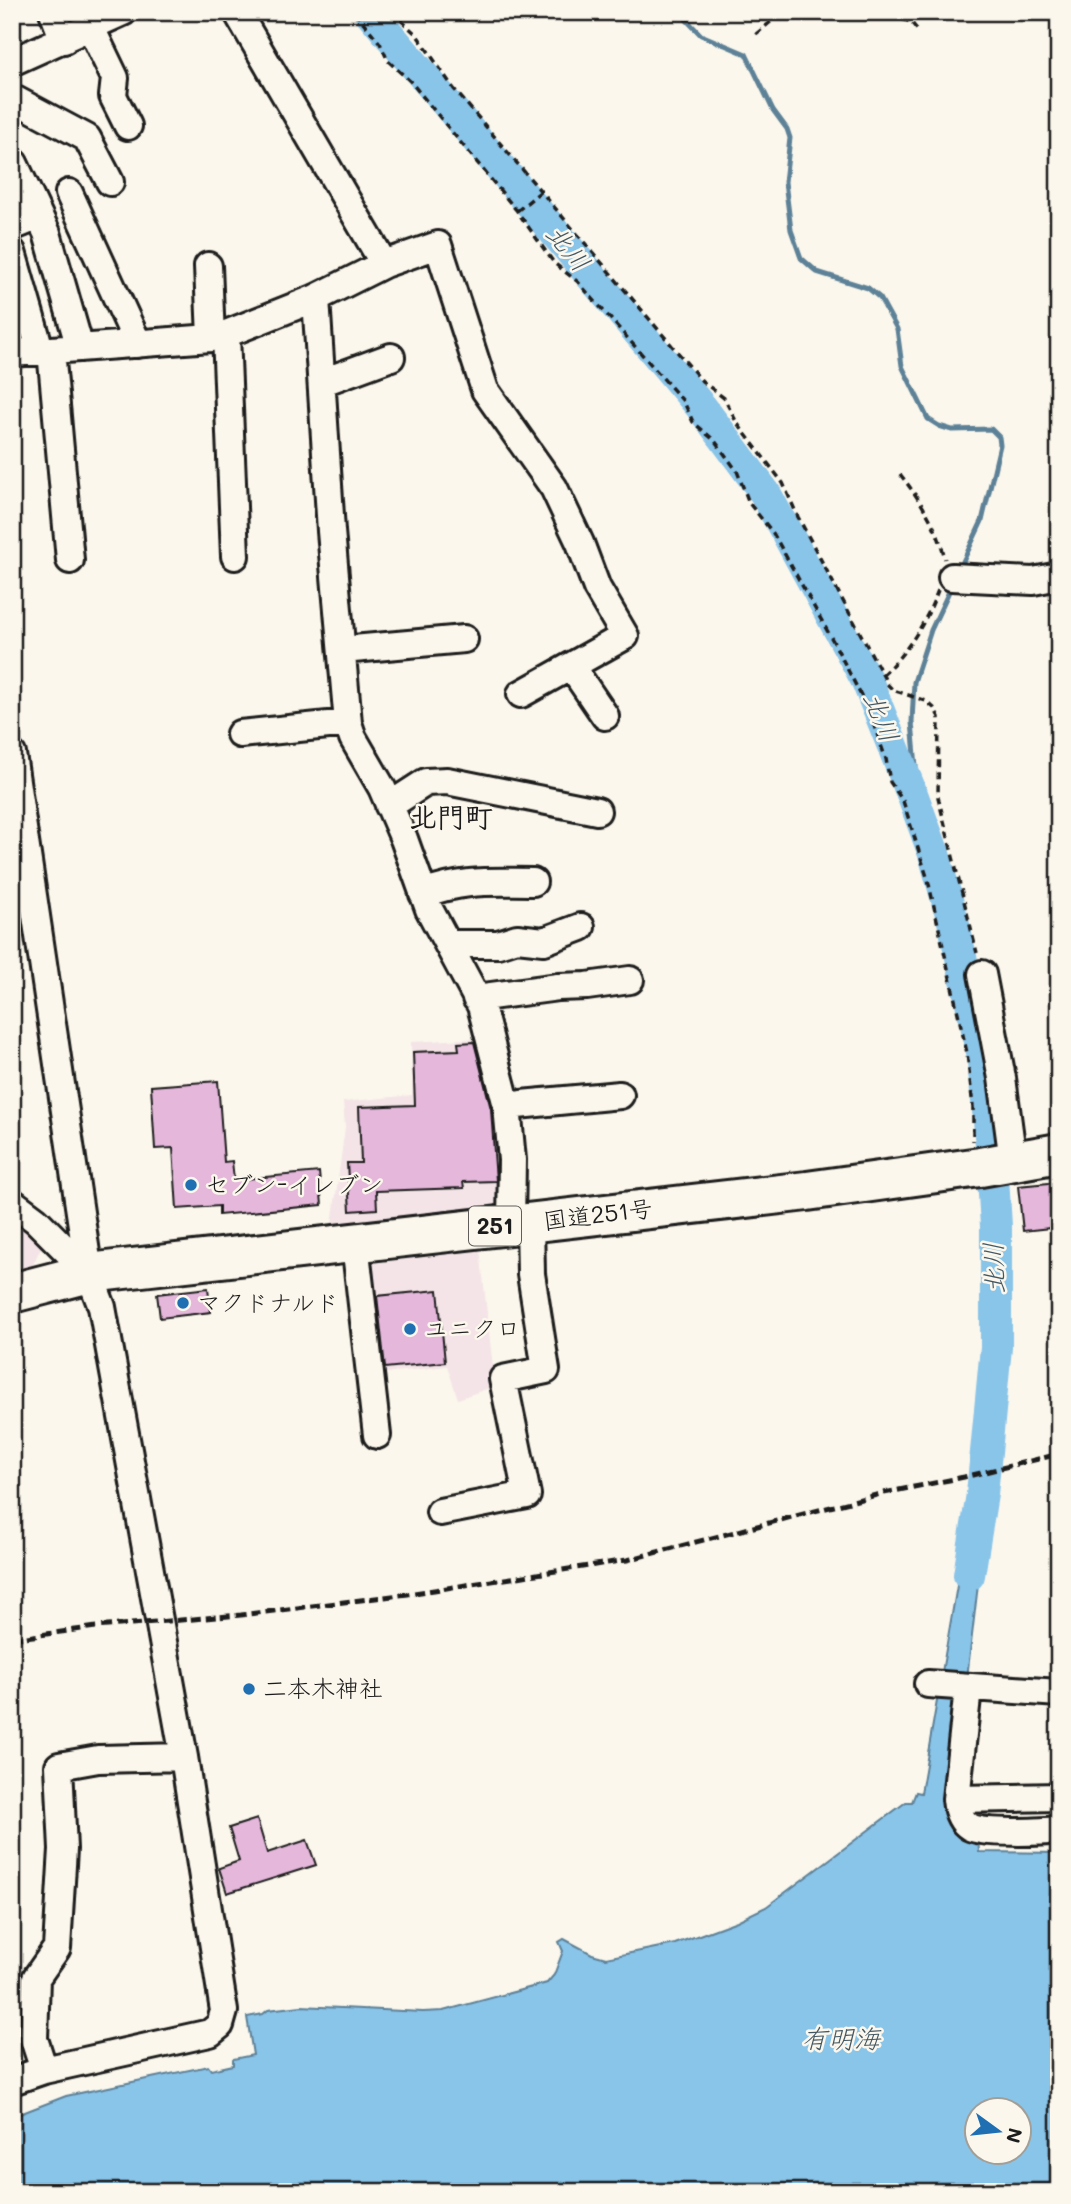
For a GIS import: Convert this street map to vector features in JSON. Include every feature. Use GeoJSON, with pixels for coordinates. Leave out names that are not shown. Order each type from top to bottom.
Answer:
{"type":"FeatureCollection","features":[{"type":"Feature","properties":{"kind":"highway","name":"国道251号"},"geometry":{"type":"LineString","coordinates":[[12,1293],[89,1273],[807,1191],[1059,1153]]}},
{"type":"Feature","properties":{"kind":"street"},"geometry":{"type":"LineString","coordinates":[[54,12],[64,40]]}},
{"type":"Feature","properties":{"kind":"street"},"geometry":{"type":"LineString","coordinates":[[12,62],[123,12]]}},
{"type":"Feature","properties":{"kind":"street"},"geometry":{"type":"LineString","coordinates":[[237,12],[384,264]]}},
{"type":"Feature","properties":{"kind":"street"},"geometry":{"type":"LineString","coordinates":[[91,28],[115,78],[113,96],[128,126]]}},
{"type":"Feature","properties":{"kind":"street"},"geometry":{"type":"LineString","coordinates":[[12,99],[87,138],[110,182]]}},
{"type":"Feature","properties":{"kind":"street"},"geometry":{"type":"LineString","coordinates":[[14,163],[47,233],[80,348]]}},
{"type":"Feature","properties":{"kind":"street"},"geometry":{"type":"LineString","coordinates":[[69,193],[138,344]]}},
{"type":"Feature","properties":{"kind":"street"},"geometry":{"type":"LineString","coordinates":[[12,227],[39,216]]}},
{"type":"Feature","properties":{"kind":"street"},"geometry":{"type":"LineString","coordinates":[[12,353],[219,336],[316,298],[384,264],[438,245],[485,390],[554,488],[580,543],[597,589],[625,636],[521,694]]}},
{"type":"Feature","properties":{"kind":"street"},"geometry":{"type":"LineString","coordinates":[[12,252],[31,316],[45,351],[70,560]]}},
{"type":"Feature","properties":{"kind":"street"},"geometry":{"type":"LineString","coordinates":[[208,267],[219,336],[235,556]]}},
{"type":"Feature","properties":{"kind":"street"},"geometry":{"type":"LineString","coordinates":[[316,298],[348,723],[353,738],[382,788],[429,909],[481,1006],[508,1106],[520,1223],[546,1370],[503,1379],[527,1494],[440,1513]]}},
{"type":"Feature","properties":{"kind":"street"},"geometry":{"type":"LineString","coordinates":[[323,382],[391,357]]}},
{"type":"Feature","properties":{"kind":"street"},"geometry":{"type":"LineString","coordinates":[[950,576],[1034,581],[1059,576]]}},
{"type":"Feature","properties":{"kind":"street"},"geometry":{"type":"LineString","coordinates":[[342,650],[464,639]]}},
{"type":"Feature","properties":{"kind":"street"},"geometry":{"type":"LineString","coordinates":[[571,666],[605,716]]}},
{"type":"Feature","properties":{"kind":"street"},"geometry":{"type":"LineString","coordinates":[[240,734],[348,723]]}},
{"type":"Feature","properties":{"kind":"street"},"geometry":{"type":"LineString","coordinates":[[12,758],[89,1273],[102,1307],[184,1757],[223,2005],[220,2025],[210,2033],[44,2070],[12,2081]]}},
{"type":"Feature","properties":{"kind":"street"},"geometry":{"type":"LineString","coordinates":[[389,806],[426,782],[447,781],[597,811]]}},
{"type":"Feature","properties":{"kind":"street"},"geometry":{"type":"LineString","coordinates":[[423,894],[468,881],[533,882]]}},
{"type":"Feature","properties":{"kind":"street"},"geometry":{"type":"LineString","coordinates":[[447,944],[498,944],[517,938],[544,941],[581,927]]}},
{"type":"Feature","properties":{"kind":"street"},"geometry":{"type":"LineString","coordinates":[[982,974],[1002,1078],[993,1164]]}},
{"type":"Feature","properties":{"kind":"street"},"geometry":{"type":"LineString","coordinates":[[476,998],[558,986],[587,986],[630,980]]}},
{"type":"Feature","properties":{"kind":"street"},"geometry":{"type":"LineString","coordinates":[[12,1202],[36,1220],[89,1273]]}},
{"type":"Feature","properties":{"kind":"street"},"geometry":{"type":"LineString","coordinates":[[355,1243],[377,1435]]}},
{"type":"Feature","properties":{"kind":"street"},"geometry":{"type":"LineString","coordinates":[[928,1684],[1059,1693]]}},
{"type":"Feature","properties":{"kind":"street"},"geometry":{"type":"LineString","coordinates":[[967,1688],[956,1799],[959,1815],[972,1828],[985,1831],[1059,1830]]}},
{"type":"Feature","properties":{"kind":"street"},"geometry":{"type":"LineString","coordinates":[[44,2070],[34,2039],[36,1978],[57,1948],[63,1849],[59,1766],[99,1759],[184,1757]]}},
{"type":"Feature","properties":{"kind":"street"},"geometry":{"type":"LineString","coordinates":[[956,1799],[1059,1797]]}},
{"type":"Feature","properties":{"kind":"path"},"geometry":{"type":"LineString","coordinates":[[355,12],[380,43],[388,61],[410,81],[519,210],[554,262],[578,282],[684,402],[693,422],[715,441],[737,471],[749,503],[773,533],[833,641],[868,709],[886,760],[890,782],[903,802],[920,854],[953,983],[973,1107],[993,1164]]}},
{"type":"Feature","properties":{"kind":"path"},"geometry":{"type":"LineString","coordinates":[[392,12],[417,35],[454,89],[538,193],[702,381],[724,398],[737,423],[783,483],[798,517],[882,675],[893,690],[930,704],[939,718],[938,797],[982,974]]}},
{"type":"Feature","properties":{"kind":"path"},"geometry":{"type":"LineString","coordinates":[[756,34],[783,12]]}},
{"type":"Feature","properties":{"kind":"path"},"geometry":{"type":"LineString","coordinates":[[879,12],[911,22],[919,33]]}},
{"type":"Feature","properties":{"kind":"path"},"geometry":{"type":"LineString","coordinates":[[519,210],[538,193]]}},
{"type":"Feature","properties":{"kind":"path"},"geometry":{"type":"LineString","coordinates":[[882,675],[914,641],[950,576],[942,546],[925,508],[900,474]]}},
{"type":"Feature","properties":{"kind":"shaded area"},"geometry":{"type":"Polygon","coordinates":[[[482,1038],[504,1108],[504,1204],[332,1224],[345,1127],[343,1102],[412,1095],[411,1042],[482,1038]]]}},
{"type":"Feature","properties":{"kind":"shaded area"},"geometry":{"type":"Polygon","coordinates":[[[12,1214],[44,1241],[29,1273],[12,1277],[12,1214]]]}},
{"type":"Feature","properties":{"kind":"shaded area"},"geometry":{"type":"Polygon","coordinates":[[[480,1249],[495,1386],[458,1399],[447,1366],[378,1374],[367,1264],[480,1249]]]}},
{"type":"Feature","properties":{"kind":"water","name":"有明海"},"geometry":{"type":"Polygon","coordinates":[[[959,1574],[979,1576],[953,1797],[978,1837],[979,1852],[1059,1853],[1059,2192],[12,2192],[12,2117],[66,2096],[208,2066],[211,2070],[233,2065],[233,2059],[253,2055],[247,2017],[263,2014],[268,2010],[301,2006],[443,2011],[547,1983],[554,1975],[563,1951],[559,1942],[564,1939],[592,1954],[606,1958],[675,1944],[766,1907],[906,1802],[912,1802],[916,1792],[921,1793],[959,1574]]]}},
{"type":"Feature","properties":{"kind":"building"},"geometry":{"type":"Polygon","coordinates":[[[474,1042],[491,1109],[496,1181],[463,1182],[464,1188],[376,1191],[377,1209],[350,1211],[347,1163],[361,1163],[359,1107],[415,1105],[413,1052],[459,1050],[458,1043],[474,1042]]]}},
{"type":"Feature","properties":{"kind":"building"},"geometry":{"type":"Polygon","coordinates":[[[218,1081],[224,1162],[232,1161],[234,1180],[319,1172],[322,1205],[219,1215],[219,1206],[177,1209],[173,1148],[155,1149],[151,1086],[218,1081]]]}},
{"type":"Feature","properties":{"kind":"building"},"geometry":{"type":"Polygon","coordinates":[[[1059,1182],[1059,1227],[1023,1231],[1018,1186],[1059,1182]]]}},
{"type":"Feature","properties":{"kind":"building"},"geometry":{"type":"Polygon","coordinates":[[[208,1288],[211,1312],[160,1318],[157,1294],[208,1288]]]}},
{"type":"Feature","properties":{"kind":"building","name":"ユニクロ"},"geometry":{"type":"Polygon","coordinates":[[[438,1290],[445,1362],[385,1368],[377,1296],[438,1290]]]}},
{"type":"Feature","properties":{"kind":"building"},"geometry":{"type":"Polygon","coordinates":[[[257,1819],[267,1853],[307,1840],[316,1865],[227,1893],[219,1868],[239,1861],[229,1828],[257,1819]]]}},
{"type":"Feature","properties":{"kind":"waterway","name":"北川"},"geometry":{"type":"LineString","coordinates":[[370,12],[702,408],[765,493],[867,681],[912,794],[934,854],[953,921],[982,1052],[990,1130],[996,1226],[996,1347],[982,1494],[969,1575]]}},
{"type":"Feature","properties":{"kind":"waterway"},"geometry":{"type":"LineString","coordinates":[[679,12],[701,35],[746,54],[773,110],[787,129],[790,138],[785,182],[791,230],[801,258],[817,272],[868,288],[880,298],[897,329],[902,366],[928,419],[952,430],[991,429],[999,437],[1000,445],[982,521],[959,570]]}},
{"type":"Feature","properties":{"kind":"waterway"},"geometry":{"type":"LineString","coordinates":[[912,794],[917,778],[912,722],[914,682],[931,630],[952,585]]}},
{"type":"Feature","properties":{"kind":"railway"},"geometry":{"type":"LineString","coordinates":[[12,1639],[96,1627],[241,1615],[408,1594],[627,1560],[884,1493],[1059,1454]]}},
{"type":"Feature","properties":{"kind":"place","name":"セブン-イレブン"},"geometry":{"type":"Point","coordinates":[191,1185]}},
{"type":"Feature","properties":{"kind":"place","name":"マクドナルド"},"geometry":{"type":"Point","coordinates":[183,1303]}},
{"type":"Feature","properties":{"kind":"place","name":"ユニクロ"},"geometry":{"type":"Point","coordinates":[410,1329]}},
{"type":"Feature","properties":{"kind":"place","name":"二本木神社"},"geometry":{"type":"Point","coordinates":[249,1689]}},
{"type":"Feature","properties":{"kind":"district","name":"北門町"},"geometry":{"type":"Point","coordinates":[451,817]}}]}
